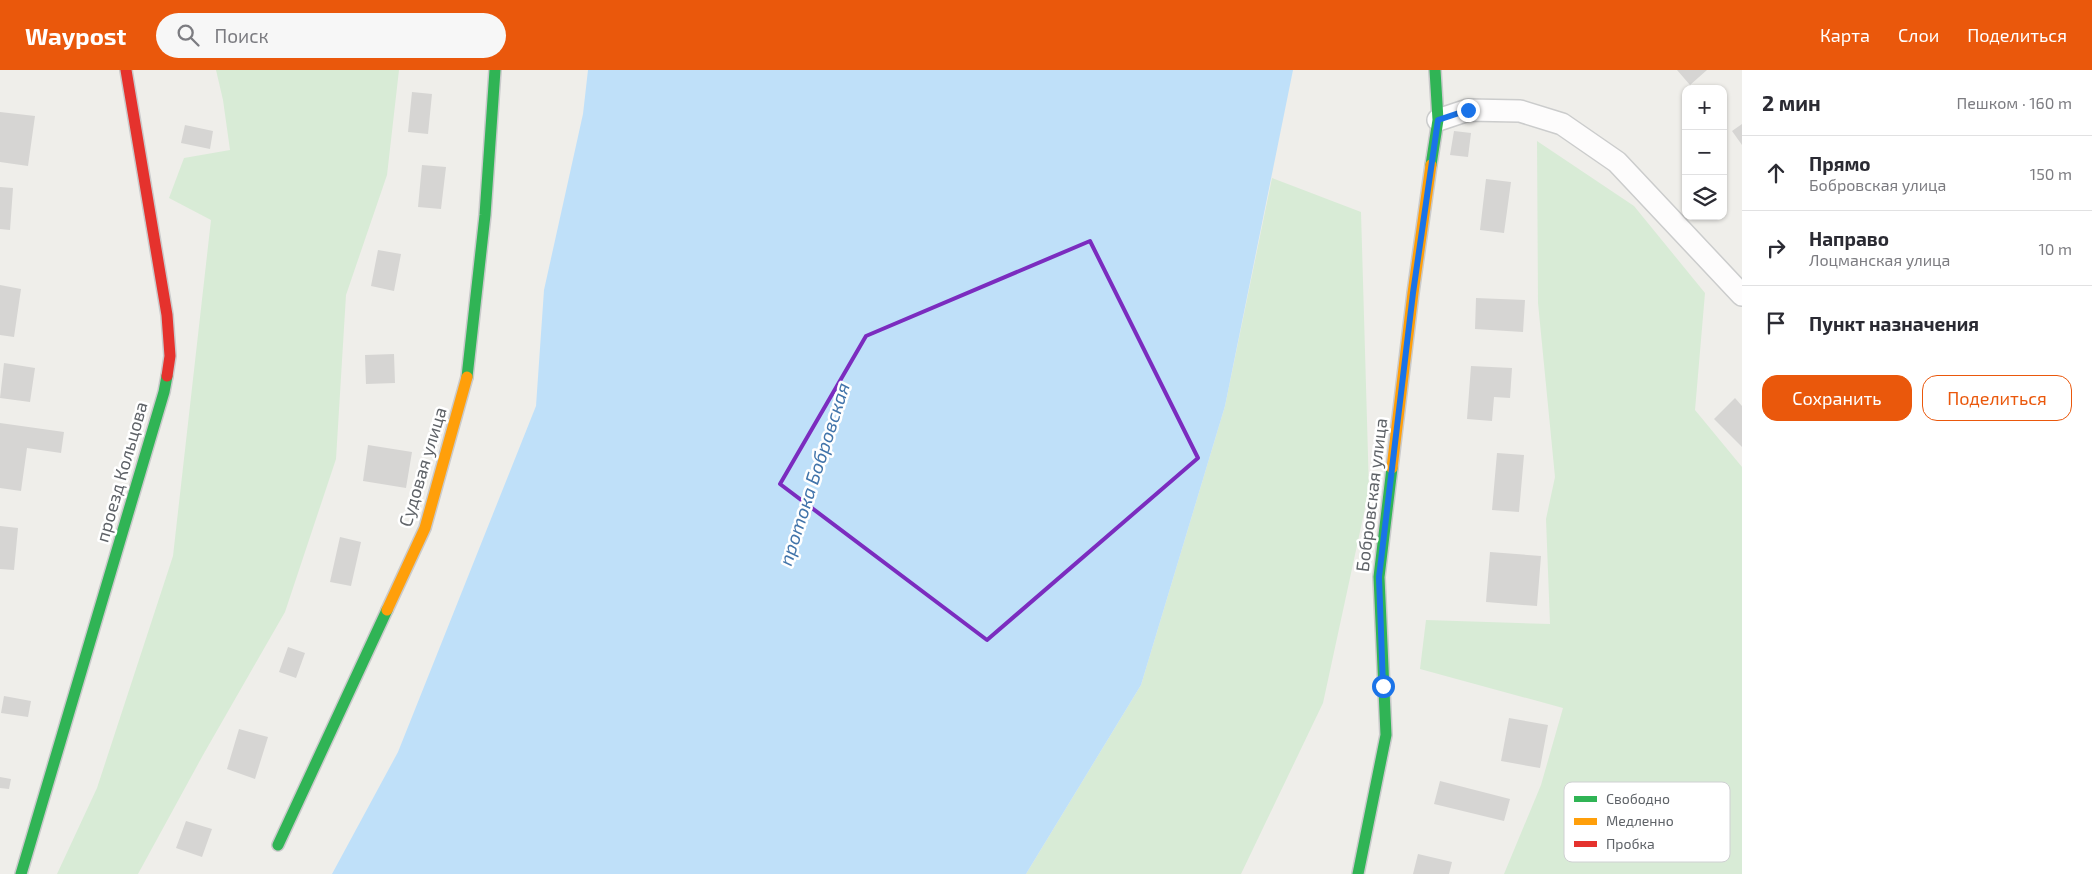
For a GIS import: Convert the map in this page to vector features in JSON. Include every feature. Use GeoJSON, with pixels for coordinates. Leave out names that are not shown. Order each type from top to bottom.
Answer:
{"type":"FeatureCollection","features":[{"type":"Feature","properties":{"kind":"street","name":"проезд Кольцова"},"geometry":{"type":"LineString","coordinates":[[21,874],[164,392],[170,356],[167,315],[126,70]]}},
{"type":"Feature","properties":{"kind":"street","name":"Судовая улица"},"geometry":{"type":"LineString","coordinates":[[278,845],[425,528],[467,379],[485,215],[494,70]]}},
{"type":"Feature","properties":{"kind":"street","name":"Бобровская улица"},"geometry":{"type":"LineString","coordinates":[[1358,874],[1386,735],[1379,577],[1413,293],[1438,120],[1435,70]]}},
{"type":"Feature","properties":{"kind":"street"},"geometry":{"type":"LineString","coordinates":[[1438,120],[1468,110],[1520,111],[1562,124],[1616,162],[1742,295]]}},
{"type":"Feature","properties":{"kind":"highlighted area"},"geometry":{"type":"Polygon","coordinates":[[[1090,241],[1198,458],[987,640],[780,484],[866,336],[1090,241]]]}},
{"type":"Feature","properties":{"kind":"green space"},"geometry":{"type":"Polygon","coordinates":[[[216,70],[399,70],[387,175],[346,295],[336,459],[285,612],[203,755],[138,874],[57,874],[97,788],[173,556],[211,220],[169,198],[184,158],[230,150],[223,100],[216,70]]]}},
{"type":"Feature","properties":{"kind":"green space"},"geometry":{"type":"Polygon","coordinates":[[[1537,141],[1634,206],[1705,293],[1695,410],[1742,467],[1742,874],[1504,874],[1541,785],[1563,708],[1420,669],[1426,620],[1550,624],[1546,519],[1555,477],[1538,303],[1537,141]]]}},
{"type":"Feature","properties":{"kind":"green space"},"geometry":{"type":"Polygon","coordinates":[[[1272,178],[1361,212],[1369,490],[1323,703],[1241,874],[1026,874],[1141,685],[1225,406],[1272,178]]]}},
{"type":"Feature","properties":{"kind":"water","name":"протока Бобровская"},"geometry":{"type":"Polygon","coordinates":[[[588,70],[1293,70],[1225,406],[1141,685],[1026,874],[332,874],[398,752],[536,406],[544,290],[583,114],[588,70]]]}},
{"type":"Feature","properties":{"kind":"building"},"geometry":{"type":"Polygon","coordinates":[[[1677,70],[1707,70],[1690,85],[1677,70]]]}},
{"type":"Feature","properties":{"kind":"building"},"geometry":{"type":"Polygon","coordinates":[[[412,92],[432,94],[428,134],[408,132],[412,92]]]}},
{"type":"Feature","properties":{"kind":"building"},"geometry":{"type":"Polygon","coordinates":[[[0,112],[35,116],[28,166],[0,162],[0,112]]]}},
{"type":"Feature","properties":{"kind":"building"},"geometry":{"type":"Polygon","coordinates":[[[1742,124],[1742,145],[1732,131],[1742,124]]]}},
{"type":"Feature","properties":{"kind":"building"},"geometry":{"type":"Polygon","coordinates":[[[185,125],[213,131],[210,149],[181,143],[185,125]]]}},
{"type":"Feature","properties":{"kind":"building"},"geometry":{"type":"Polygon","coordinates":[[[1454,131],[1471,133],[1468,157],[1450,155],[1454,131]]]}},
{"type":"Feature","properties":{"kind":"building"},"geometry":{"type":"Polygon","coordinates":[[[422,165],[446,167],[441,209],[418,207],[422,165]]]}},
{"type":"Feature","properties":{"kind":"building"},"geometry":{"type":"Polygon","coordinates":[[[1486,179],[1511,182],[1504,233],[1480,230],[1486,179]]]}},
{"type":"Feature","properties":{"kind":"building"},"geometry":{"type":"Polygon","coordinates":[[[0,187],[13,188],[10,230],[0,229],[0,187]]]}},
{"type":"Feature","properties":{"kind":"building"},"geometry":{"type":"Polygon","coordinates":[[[378,250],[401,254],[394,291],[371,286],[378,250]]]}},
{"type":"Feature","properties":{"kind":"building"},"geometry":{"type":"Polygon","coordinates":[[[0,285],[21,289],[14,337],[0,335],[0,285]]]}},
{"type":"Feature","properties":{"kind":"building"},"geometry":{"type":"Polygon","coordinates":[[[1476,298],[1525,300],[1523,332],[1475,329],[1476,298]]]}},
{"type":"Feature","properties":{"kind":"building"},"geometry":{"type":"Polygon","coordinates":[[[394,354],[395,383],[366,384],[365,355],[394,354]]]}},
{"type":"Feature","properties":{"kind":"building"},"geometry":{"type":"Polygon","coordinates":[[[4,363],[35,368],[30,402],[0,398],[4,363]]]}},
{"type":"Feature","properties":{"kind":"building"},"geometry":{"type":"Polygon","coordinates":[[[1471,366],[1512,368],[1510,398],[1494,397],[1492,421],[1467,419],[1471,366]]]}},
{"type":"Feature","properties":{"kind":"building"},"geometry":{"type":"Polygon","coordinates":[[[1735,398],[1742,406],[1742,447],[1714,419],[1735,398]]]}},
{"type":"Feature","properties":{"kind":"building"},"geometry":{"type":"Polygon","coordinates":[[[0,423],[64,432],[61,453],[27,448],[21,491],[0,488],[0,423]]]}},
{"type":"Feature","properties":{"kind":"building"},"geometry":{"type":"Polygon","coordinates":[[[368,445],[412,452],[406,488],[363,481],[368,445]]]}},
{"type":"Feature","properties":{"kind":"building"},"geometry":{"type":"Polygon","coordinates":[[[1497,453],[1524,455],[1519,512],[1492,510],[1497,453]]]}},
{"type":"Feature","properties":{"kind":"building"},"geometry":{"type":"Polygon","coordinates":[[[0,526],[18,528],[14,570],[0,569],[0,526]]]}},
{"type":"Feature","properties":{"kind":"building"},"geometry":{"type":"Polygon","coordinates":[[[340,537],[361,542],[351,586],[330,582],[340,537]]]}},
{"type":"Feature","properties":{"kind":"building"},"geometry":{"type":"Polygon","coordinates":[[[1490,552],[1541,556],[1537,606],[1486,602],[1490,552]]]}},
{"type":"Feature","properties":{"kind":"building"},"geometry":{"type":"Polygon","coordinates":[[[288,647],[305,653],[296,678],[279,672],[288,647]]]}},
{"type":"Feature","properties":{"kind":"building"},"geometry":{"type":"Polygon","coordinates":[[[4,696],[31,701],[28,717],[1,713],[4,696]]]}},
{"type":"Feature","properties":{"kind":"building"},"geometry":{"type":"Polygon","coordinates":[[[1509,718],[1548,725],[1540,768],[1501,761],[1509,718]]]}},
{"type":"Feature","properties":{"kind":"building"},"geometry":{"type":"Polygon","coordinates":[[[239,729],[268,737],[255,779],[227,769],[239,729]]]}},
{"type":"Feature","properties":{"kind":"building"},"geometry":{"type":"Polygon","coordinates":[[[0,777],[11,779],[9,789],[0,788],[0,777]]]}},
{"type":"Feature","properties":{"kind":"building"},"geometry":{"type":"Polygon","coordinates":[[[1440,781],[1510,799],[1504,821],[1434,804],[1440,781]]]}},
{"type":"Feature","properties":{"kind":"building"},"geometry":{"type":"Polygon","coordinates":[[[186,821],[212,829],[202,857],[176,848],[186,821]]]}},
{"type":"Feature","properties":{"kind":"building"},"geometry":{"type":"Polygon","coordinates":[[[1418,854],[1452,862],[1449,874],[1413,874],[1418,854]]]}},
{"type":"Feature","properties":{"kind":"traffic: fast"},"geometry":{"type":"LineString","coordinates":[[467,377],[485,215],[495,70]]}},
{"type":"Feature","properties":{"kind":"traffic: fast"},"geometry":{"type":"LineString","coordinates":[[1431,165],[1438,120],[1435,70]]}},
{"type":"Feature","properties":{"kind":"traffic: fast"},"geometry":{"type":"LineString","coordinates":[[21,874],[164,392],[167,376]]}},
{"type":"Feature","properties":{"kind":"traffic: fast"},"geometry":{"type":"LineString","coordinates":[[1358,874],[1386,735],[1379,577],[1392,468]]}},
{"type":"Feature","properties":{"kind":"traffic: fast"},"geometry":{"type":"LineString","coordinates":[[278,845],[387,610]]}},
{"type":"Feature","properties":{"kind":"traffic: slow"},"geometry":{"type":"LineString","coordinates":[[1392,468],[1413,293],[1431,165]]}},
{"type":"Feature","properties":{"kind":"traffic: slow"},"geometry":{"type":"LineString","coordinates":[[387,610],[425,528],[467,377]]}},
{"type":"Feature","properties":{"kind":"traffic: jam"},"geometry":{"type":"LineString","coordinates":[[126,70],[167,315],[170,356],[167,376]]}},
{"type":"Feature","properties":{"kind":"route"},"geometry":{"type":"LineString","coordinates":[[1383,686],[1379,577],[1413,293],[1438,120],[1468,110]]}}]}
